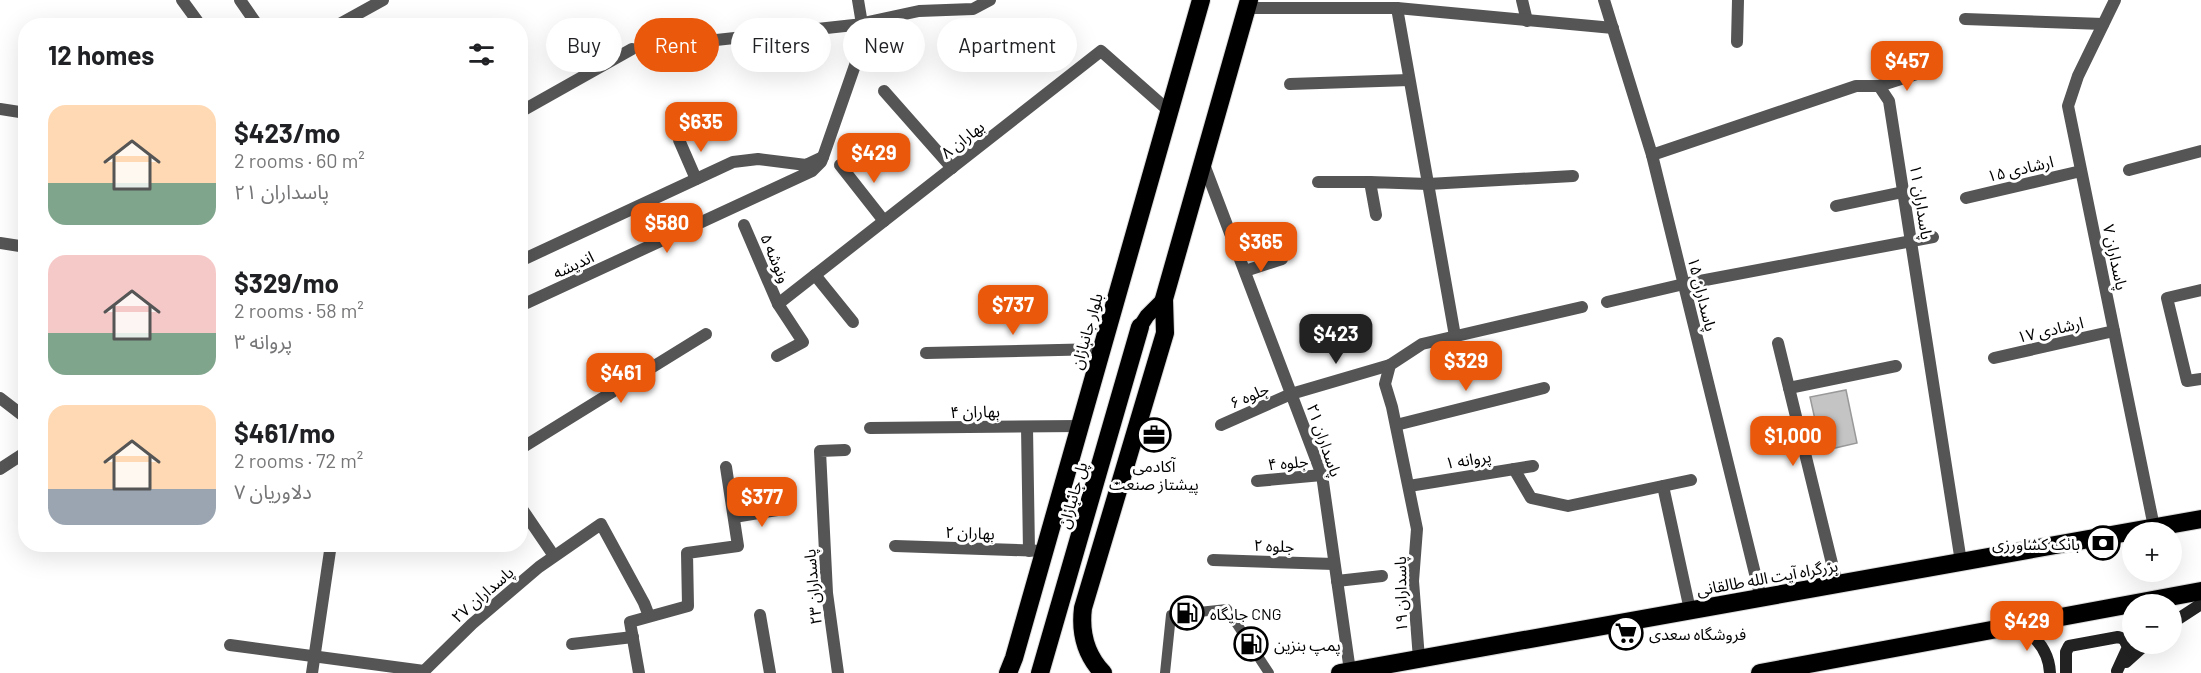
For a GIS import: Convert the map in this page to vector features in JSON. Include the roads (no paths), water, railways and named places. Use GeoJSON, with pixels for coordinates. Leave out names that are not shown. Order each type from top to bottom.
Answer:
{"type":"FeatureCollection","features":[{"type":"Feature","properties":{"kind":"highway","name":"بلوار جانبازان"},"geometry":{"type":"LineString","coordinates":[[1014,668],[1037,551],[1080,426],[1198,2]]}},
{"type":"Feature","properties":{"kind":"highway"},"geometry":{"type":"LineString","coordinates":[[1103,673],[1090,655],[1083,632],[1083,608],[1165,333],[1164,299],[1248,4]]}},
{"type":"Feature","properties":{"kind":"highway","name":"پل جانبازان"},"geometry":{"type":"LineString","coordinates":[[1040,673],[1140,327]]}},
{"type":"Feature","properties":{"kind":"highway","name":"بزرگراه آیت الله طالقانی"},"geometry":{"type":"LineString","coordinates":[[2182,522],[2201,519]]}},
{"type":"Feature","properties":{"kind":"highway","name":"بزرگراه آیت الله طالقانی"},"geometry":{"type":"LineString","coordinates":[[1345,672],[2122,533]]}},
{"type":"Feature","properties":{"kind":"highway"},"geometry":{"type":"LineString","coordinates":[[1760,673],[2201,591]]}},
{"type":"Feature","properties":{"kind":"highway"},"geometry":{"type":"LineString","coordinates":[[1085,673],[1090,655]]}},
{"type":"Feature","properties":{"kind":"main road"},"geometry":{"type":"LineString","coordinates":[[1140,327],[1147,316],[1164,299]]}},
{"type":"Feature","properties":{"kind":"main road"},"geometry":{"type":"LineString","coordinates":[[2182,616],[2201,604]]}},
{"type":"Feature","properties":{"kind":"main road"},"geometry":{"type":"LineString","coordinates":[[2018,625],[2037,640],[2047,657],[2050,673]]}},
{"type":"Feature","properties":{"kind":"main road"},"geometry":{"type":"LineString","coordinates":[[2066,673],[2066,652],[2069,646],[2118,637],[2124,639],[2128,647],[2115,672]]}},
{"type":"Feature","properties":{"kind":"main road"},"geometry":{"type":"LineString","coordinates":[[2115,672],[2135,654]]}},
{"type":"Feature","properties":{"kind":"street"},"geometry":{"type":"LineString","coordinates":[[182,0],[195,18]]}},
{"type":"Feature","properties":{"kind":"street"},"geometry":{"type":"LineString","coordinates":[[240,0],[252,18]]}},
{"type":"Feature","properties":{"kind":"street"},"geometry":{"type":"LineString","coordinates":[[350,18],[383,0]]}},
{"type":"Feature","properties":{"kind":"street"},"geometry":{"type":"LineString","coordinates":[[858,0],[858,18]]}},
{"type":"Feature","properties":{"kind":"street"},"geometry":{"type":"LineString","coordinates":[[886,18],[919,11],[973,9],[990,0]]}},
{"type":"Feature","properties":{"kind":"street"},"geometry":{"type":"LineString","coordinates":[[1440,0],[1446,13]]}},
{"type":"Feature","properties":{"kind":"street"},"geometry":{"type":"LineString","coordinates":[[1522,0],[1527,21]]}},
{"type":"Feature","properties":{"kind":"street","name":"پاسداران ۱۵"},"geometry":{"type":"LineString","coordinates":[[1604,0],[1652,155],[1761,598]]}},
{"type":"Feature","properties":{"kind":"street"},"geometry":{"type":"LineString","coordinates":[[1737,42],[1738,0]]}},
{"type":"Feature","properties":{"kind":"street","name":"پاسداران ۷"},"geometry":{"type":"LineString","coordinates":[[2115,0],[2078,76],[2068,106],[2153,522]]}},
{"type":"Feature","properties":{"kind":"street"},"geometry":{"type":"LineString","coordinates":[[1248,4],[1361,4],[1613,28]]}},
{"type":"Feature","properties":{"kind":"street"},"geometry":{"type":"LineString","coordinates":[[1397,8],[1455,336]]}},
{"type":"Feature","properties":{"kind":"street"},"geometry":{"type":"LineString","coordinates":[[1965,19],[2103,24]]}},
{"type":"Feature","properties":{"kind":"street"},"geometry":{"type":"LineString","coordinates":[[719,40],[843,26]]}},
{"type":"Feature","properties":{"kind":"street"},"geometry":{"type":"LineString","coordinates":[[528,108],[632,49]]}},
{"type":"Feature","properties":{"kind":"street","name":"بهاران ۸"},"geometry":{"type":"LineString","coordinates":[[778,304],[1101,51],[1169,111]]}},
{"type":"Feature","properties":{"kind":"street"},"geometry":{"type":"LineString","coordinates":[[1652,155],[1856,86],[1879,86],[1926,71]]}},
{"type":"Feature","properties":{"kind":"street"},"geometry":{"type":"LineString","coordinates":[[823,157],[853,72]]}},
{"type":"Feature","properties":{"kind":"street"},"geometry":{"type":"LineString","coordinates":[[1290,84],[1409,80]]}},
{"type":"Feature","properties":{"kind":"street","name":"پاسداران ١١"},"geometry":{"type":"LineString","coordinates":[[1879,86],[1889,101],[1961,562]]}},
{"type":"Feature","properties":{"kind":"street"},"geometry":{"type":"LineString","coordinates":[[884,91],[952,168]]}},
{"type":"Feature","properties":{"kind":"street"},"geometry":{"type":"LineString","coordinates":[[0,109],[18,112]]}},
{"type":"Feature","properties":{"kind":"street"},"geometry":{"type":"LineString","coordinates":[[679,140],[696,179]]}},
{"type":"Feature","properties":{"kind":"street"},"geometry":{"type":"LineString","coordinates":[[2129,170],[2201,152]]}},
{"type":"Feature","properties":{"kind":"street","name":"اندیشه"},"geometry":{"type":"LineString","coordinates":[[528,257],[741,160],[758,159],[806,165],[823,157]]}},
{"type":"Feature","properties":{"kind":"street","name":"اندیشه"},"geometry":{"type":"LineString","coordinates":[[528,302],[802,176],[817,167],[823,157]]}},
{"type":"Feature","properties":{"kind":"street","name":"پاسداران ۲۱"},"geometry":{"type":"LineString","coordinates":[[1203,161],[1322,475],[1337,581],[1345,672]]}},
{"type":"Feature","properties":{"kind":"street"},"geometry":{"type":"LineString","coordinates":[[840,165],[884,221]]}},
{"type":"Feature","properties":{"kind":"street","name":"ارشادی ۱۵"},"geometry":{"type":"LineString","coordinates":[[1966,198],[2081,171]]}},
{"type":"Feature","properties":{"kind":"street"},"geometry":{"type":"LineString","coordinates":[[1318,182],[1428,184],[1573,176]]}},
{"type":"Feature","properties":{"kind":"street"},"geometry":{"type":"LineString","coordinates":[[1370,182],[1376,215]]}},
{"type":"Feature","properties":{"kind":"street"},"geometry":{"type":"LineString","coordinates":[[1836,206],[1903,192]]}},
{"type":"Feature","properties":{"kind":"street","name":"ونوشه ۵"},"geometry":{"type":"LineString","coordinates":[[744,225],[778,304]]}},
{"type":"Feature","properties":{"kind":"street"},"geometry":{"type":"LineString","coordinates":[[1607,302],[1684,284],[1933,237]]}},
{"type":"Feature","properties":{"kind":"street"},"geometry":{"type":"LineString","coordinates":[[0,243],[18,246]]}},
{"type":"Feature","properties":{"kind":"street"},"geometry":{"type":"LineString","coordinates":[[1245,271],[1282,259]]}},
{"type":"Feature","properties":{"kind":"street"},"geometry":{"type":"LineString","coordinates":[[815,275],[853,322]]}},
{"type":"Feature","properties":{"kind":"street"},"geometry":{"type":"LineString","coordinates":[[2201,290],[2167,298],[2187,381],[2201,379]]}},
{"type":"Feature","properties":{"kind":"street"},"geometry":{"type":"LineString","coordinates":[[777,356],[803,342],[778,304]]}},
{"type":"Feature","properties":{"kind":"street","name":"جلوه ۶"},"geometry":{"type":"LineString","coordinates":[[1221,425],[1291,394],[1390,364],[1422,344],[1582,307]]}},
{"type":"Feature","properties":{"kind":"street","name":"ارشادی ۱۷"},"geometry":{"type":"LineString","coordinates":[[1994,358],[2114,331]]}},
{"type":"Feature","properties":{"kind":"street"},"geometry":{"type":"LineString","coordinates":[[528,444],[706,334]]}},
{"type":"Feature","properties":{"kind":"street"},"geometry":{"type":"LineString","coordinates":[[1778,343],[1837,584]]}},
{"type":"Feature","properties":{"kind":"street"},"geometry":{"type":"LineString","coordinates":[[926,353],[1101,349]]}},
{"type":"Feature","properties":{"kind":"street","name":"پاسداران ۱۹"},"geometry":{"type":"LineString","coordinates":[[1390,364],[1384,384],[1396,425],[1417,529],[1413,582],[1419,659]]}},
{"type":"Feature","properties":{"kind":"street"},"geometry":{"type":"LineString","coordinates":[[1789,388],[1896,366]]}},
{"type":"Feature","properties":{"kind":"street"},"geometry":{"type":"LineString","coordinates":[[1396,425],[1544,388]]}},
{"type":"Feature","properties":{"kind":"street"},"geometry":{"type":"LineString","coordinates":[[0,398],[18,412]]}},
{"type":"Feature","properties":{"kind":"street","name":"بهاران ۴"},"geometry":{"type":"LineString","coordinates":[[870,428],[1080,426]]}},
{"type":"Feature","properties":{"kind":"street"},"geometry":{"type":"LineString","coordinates":[[1027,427],[1037,551]]}},
{"type":"Feature","properties":{"kind":"street","name":"پاسداران ۲۳"},"geometry":{"type":"LineString","coordinates":[[838,673],[827,593],[820,451],[845,450]]}},
{"type":"Feature","properties":{"kind":"street"},"geometry":{"type":"LineString","coordinates":[[0,469],[18,457]]}},
{"type":"Feature","properties":{"kind":"street","name":"پروانه ۱"},"geometry":{"type":"LineString","coordinates":[[1409,486],[1533,466]]}},
{"type":"Feature","properties":{"kind":"street"},"geometry":{"type":"LineString","coordinates":[[639,673],[630,622],[688,606],[687,553],[738,546],[726,467]]}},
{"type":"Feature","properties":{"kind":"street"},"geometry":{"type":"LineString","coordinates":[[1514,469],[1531,498],[1568,506],[1691,480]]}},
{"type":"Feature","properties":{"kind":"street","name":"جلوه ۴"},"geometry":{"type":"LineString","coordinates":[[1257,481],[1322,475]]}},
{"type":"Feature","properties":{"kind":"street"},"geometry":{"type":"LineString","coordinates":[[1662,486],[1690,610]]}},
{"type":"Feature","properties":{"kind":"street"},"geometry":{"type":"LineString","coordinates":[[734,517],[784,508]]}},
{"type":"Feature","properties":{"kind":"street"},"geometry":{"type":"LineString","coordinates":[[528,518],[554,556]]}},
{"type":"Feature","properties":{"kind":"street","name":"پاسداران ۲۷"},"geometry":{"type":"LineString","coordinates":[[423,672],[472,624],[554,556],[601,524],[649,616]]}},
{"type":"Feature","properties":{"kind":"street","name":"بهاران ۲"},"geometry":{"type":"LineString","coordinates":[[895,546],[1037,551]]}},
{"type":"Feature","properties":{"kind":"street"},"geometry":{"type":"LineString","coordinates":[[312,673],[330,552]]}},
{"type":"Feature","properties":{"kind":"street","name":"جلوه ۲"},"geometry":{"type":"LineString","coordinates":[[1213,560],[1334,564]]}},
{"type":"Feature","properties":{"kind":"street"},"geometry":{"type":"LineString","coordinates":[[1337,581],[1382,576]]}},
{"type":"Feature","properties":{"kind":"street"},"geometry":{"type":"LineString","coordinates":[[760,615],[770,673]]}},
{"type":"Feature","properties":{"kind":"street"},"geometry":{"type":"LineString","coordinates":[[572,645],[633,637]]}},
{"type":"Feature","properties":{"kind":"street"},"geometry":{"type":"LineString","coordinates":[[230,645],[423,672]]}},
{"type":"Feature","properties":{"kind":"lane"},"geometry":{"type":"LineString","coordinates":[[1166,673],[1171,615],[1227,609],[1269,673]]}},
{"type":"Feature","properties":{"kind":"place","name":"آکادمی پیشتاز صنعت"},"geometry":{"type":"Point","coordinates":[1154,435]}},
{"type":"Feature","properties":{"kind":"place","name":"بانک کشاورزی"},"geometry":{"type":"Point","coordinates":[2103,543]}},
{"type":"Feature","properties":{"kind":"place","name":"جایگاه CNG"},"geometry":{"type":"Point","coordinates":[1187,613]}},
{"type":"Feature","properties":{"kind":"place","name":"فروشگاه سعدی"},"geometry":{"type":"Point","coordinates":[1626,633]}},
{"type":"Feature","properties":{"kind":"place","name":"پمپ بنزین"},"geometry":{"type":"Point","coordinates":[1251,644]}}]}
